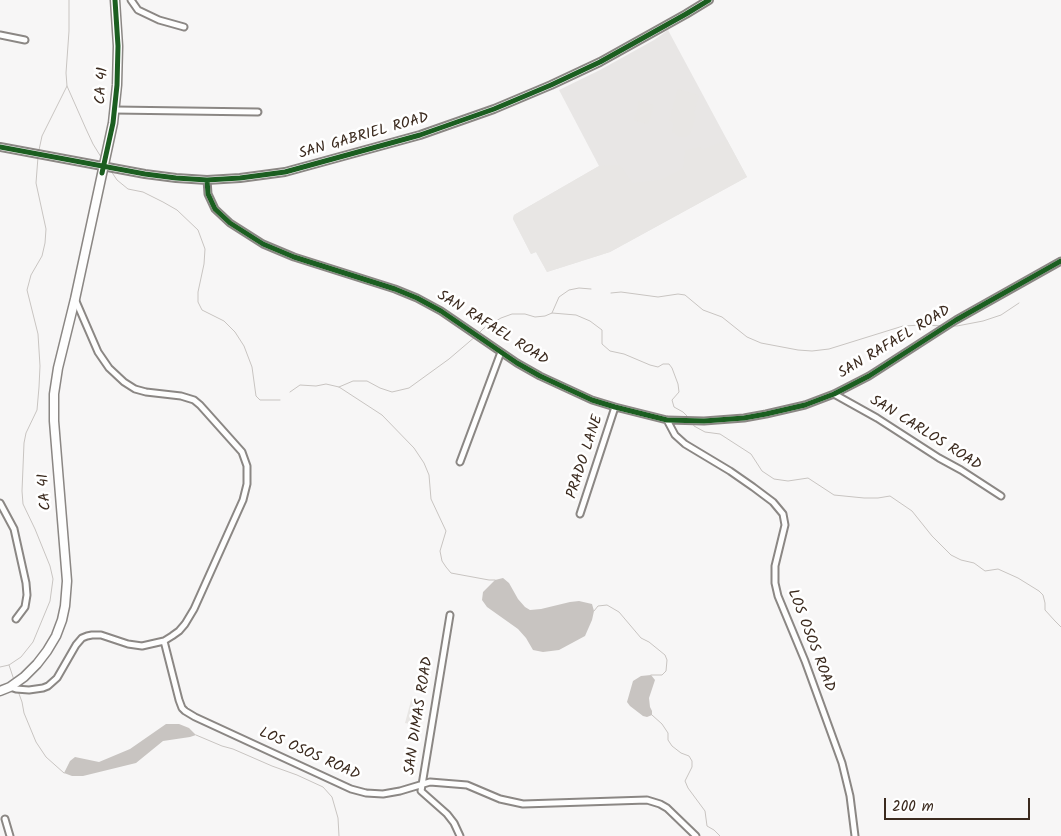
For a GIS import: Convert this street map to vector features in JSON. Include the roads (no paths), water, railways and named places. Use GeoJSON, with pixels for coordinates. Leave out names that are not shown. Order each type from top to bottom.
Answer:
{"type":"FeatureCollection","features":[{"type":"Feature","properties":{"kind":"main road","name":"CA 41"},"geometry":{"type":"LineString","coordinates":[[0,691],[24,677],[47,651],[56,636],[65,606],[67,582],[54,422],[54,394],[58,368],[113,123],[117,85],[118,46],[115,0]]}},
{"type":"Feature","properties":{"kind":"street"},"geometry":{"type":"LineString","coordinates":[[131,0],[138,10],[159,20],[184,27]]}},
{"type":"Feature","properties":{"kind":"street","name":"SAN GABRIEL ROAD"},"geometry":{"type":"LineString","coordinates":[[0,147],[169,177],[207,180],[285,172],[402,141],[519,98],[576,74],[709,0]]}},
{"type":"Feature","properties":{"kind":"street"},"geometry":{"type":"LineString","coordinates":[[0,35],[25,40]]}},
{"type":"Feature","properties":{"kind":"street"},"geometry":{"type":"LineString","coordinates":[[114,110],[258,112]]}},
{"type":"Feature","properties":{"kind":"street","name":"SAN RAFAEL ROAD"},"geometry":{"type":"LineString","coordinates":[[207,180],[208,194],[215,209],[230,223],[263,244],[294,257],[395,289],[417,298],[441,311],[540,376],[592,400],[667,420],[744,418],[804,405],[834,394],[870,376],[956,320],[1061,261]]}},
{"type":"Feature","properties":{"kind":"street"},"geometry":{"type":"LineString","coordinates":[[10,686],[16,689],[29,690],[48,686],[57,678],[76,645],[82,638],[87,636],[101,634],[120,642],[142,646],[164,641],[181,629],[194,609],[243,500],[246,484],[246,466],[238,447],[200,405],[194,400],[181,396],[141,391],[130,386],[109,368],[98,352],[75,299]]}},
{"type":"Feature","properties":{"kind":"street"},"geometry":{"type":"LineString","coordinates":[[460,462],[501,352]]}},
{"type":"Feature","properties":{"kind":"street","name":"SAN CARLOS ROAD"},"geometry":{"type":"LineString","coordinates":[[834,394],[877,418],[1001,496]]}},
{"type":"Feature","properties":{"kind":"street","name":"PRADO LANE"},"geometry":{"type":"LineString","coordinates":[[580,514],[615,407]]}},
{"type":"Feature","properties":{"kind":"street","name":"LOS OSOS ROAD"},"geometry":{"type":"LineString","coordinates":[[667,420],[675,435],[685,444],[753,487],[774,502],[783,514],[785,525],[776,560],[775,583],[778,596],[842,763],[850,796],[855,836]]}},
{"type":"Feature","properties":{"kind":"street"},"geometry":{"type":"LineString","coordinates":[[0,503],[14,529],[26,583],[25,607],[16,619]]}},
{"type":"Feature","properties":{"kind":"street","name":"SAN DIMAS ROAD"},"geometry":{"type":"LineString","coordinates":[[450,615],[421,792],[447,814],[460,836]]}},
{"type":"Feature","properties":{"kind":"street","name":"LOS OSOS ROAD"},"geometry":{"type":"LineString","coordinates":[[164,641],[180,704],[189,714],[351,788],[366,793],[383,794],[422,786],[430,782],[468,785],[500,800],[522,804],[647,800],[667,808],[696,836]]}},
{"type":"Feature","properties":{"kind":"street"},"geometry":{"type":"LineString","coordinates":[[5,818],[10,836]]}},
{"type":"Feature","properties":{"kind":"waterway"},"geometry":{"type":"LineString","coordinates":[[39,150],[42,136],[67,86],[69,0]]}},
{"type":"Feature","properties":{"kind":"waterway"},"geometry":{"type":"LineString","coordinates":[[67,86],[93,144],[101,157]]}},
{"type":"Feature","properties":{"kind":"waterway"},"geometry":{"type":"LineString","coordinates":[[0,667],[9,665],[21,657],[33,642],[50,601],[53,579],[50,566],[23,504],[22,491],[24,443],[26,433],[37,410],[39,387],[38,334],[27,290],[31,275],[42,256],[45,243],[46,229],[36,183],[38,157]]}},
{"type":"Feature","properties":{"kind":"waterway"},"geometry":{"type":"LineString","coordinates":[[111,171],[117,180],[128,189],[143,192],[177,210],[198,230],[205,249],[198,302],[202,310],[224,321],[235,332],[244,346],[252,367],[256,396],[260,400],[280,400]]}},
{"type":"Feature","properties":{"kind":"waterway"},"geometry":{"type":"LineString","coordinates":[[552,313],[559,297],[569,290],[579,288],[591,289]]}},
{"type":"Feature","properties":{"kind":"waterway"},"geometry":{"type":"LineString","coordinates":[[611,293],[621,292],[658,297],[678,294],[685,295],[703,310],[722,317],[747,337],[761,343],[798,350],[829,349],[903,326],[944,326]]}},
{"type":"Feature","properties":{"kind":"waterway"},"geometry":{"type":"LineString","coordinates":[[950,326],[983,321],[1001,315],[1019,303]]}},
{"type":"Feature","properties":{"kind":"waterway"},"geometry":{"type":"LineString","coordinates":[[479,333],[501,318],[512,314],[525,314],[535,317],[552,313],[576,315],[590,321],[602,330],[602,344],[610,351],[624,354],[658,367],[663,364],[669,364],[678,384],[679,392],[672,400],[674,407],[689,418]]}},
{"type":"Feature","properties":{"kind":"waterway"},"geometry":{"type":"LineString","coordinates":[[339,387],[353,381],[367,381],[392,392],[409,388],[449,359],[476,336]]}},
{"type":"Feature","properties":{"kind":"waterway"},"geometry":{"type":"LineString","coordinates":[[290,392],[300,385],[316,386],[326,384],[339,387],[382,415],[414,448],[424,463],[429,475],[431,499],[446,531],[440,551],[442,561],[446,567],[451,573],[495,580]]}},
{"type":"Feature","properties":{"kind":"waterway"},"geometry":{"type":"LineString","coordinates":[[693,423],[694,426],[705,432],[720,434],[751,454],[762,471],[774,479],[788,481],[808,478],[834,495],[864,498],[890,496],[912,511],[932,536],[951,555],[974,563],[985,571],[998,569],[1018,578],[1039,591],[1043,595],[1045,610],[1061,627]]}},
{"type":"Feature","properties":{"kind":"waterway"},"geometry":{"type":"LineString","coordinates":[[594,611],[598,606],[607,605],[619,612],[641,638],[665,655],[667,660],[666,671],[662,675],[651,675]]}},
{"type":"Feature","properties":{"kind":"waterway"},"geometry":{"type":"LineString","coordinates":[[9,665],[14,680]]}},
{"type":"Feature","properties":{"kind":"waterway"},"geometry":{"type":"LineString","coordinates":[[18,691],[24,713],[36,742],[46,757],[64,773]]}},
{"type":"Feature","properties":{"kind":"waterway"},"geometry":{"type":"LineString","coordinates":[[652,715],[668,733],[668,740],[672,746],[689,756],[692,761],[692,767],[685,781],[705,811],[707,826],[720,836]]}},
{"type":"Feature","properties":{"kind":"waterway"},"geometry":{"type":"LineString","coordinates":[[196,735],[323,787],[332,797],[338,818],[339,836]]}}]}
